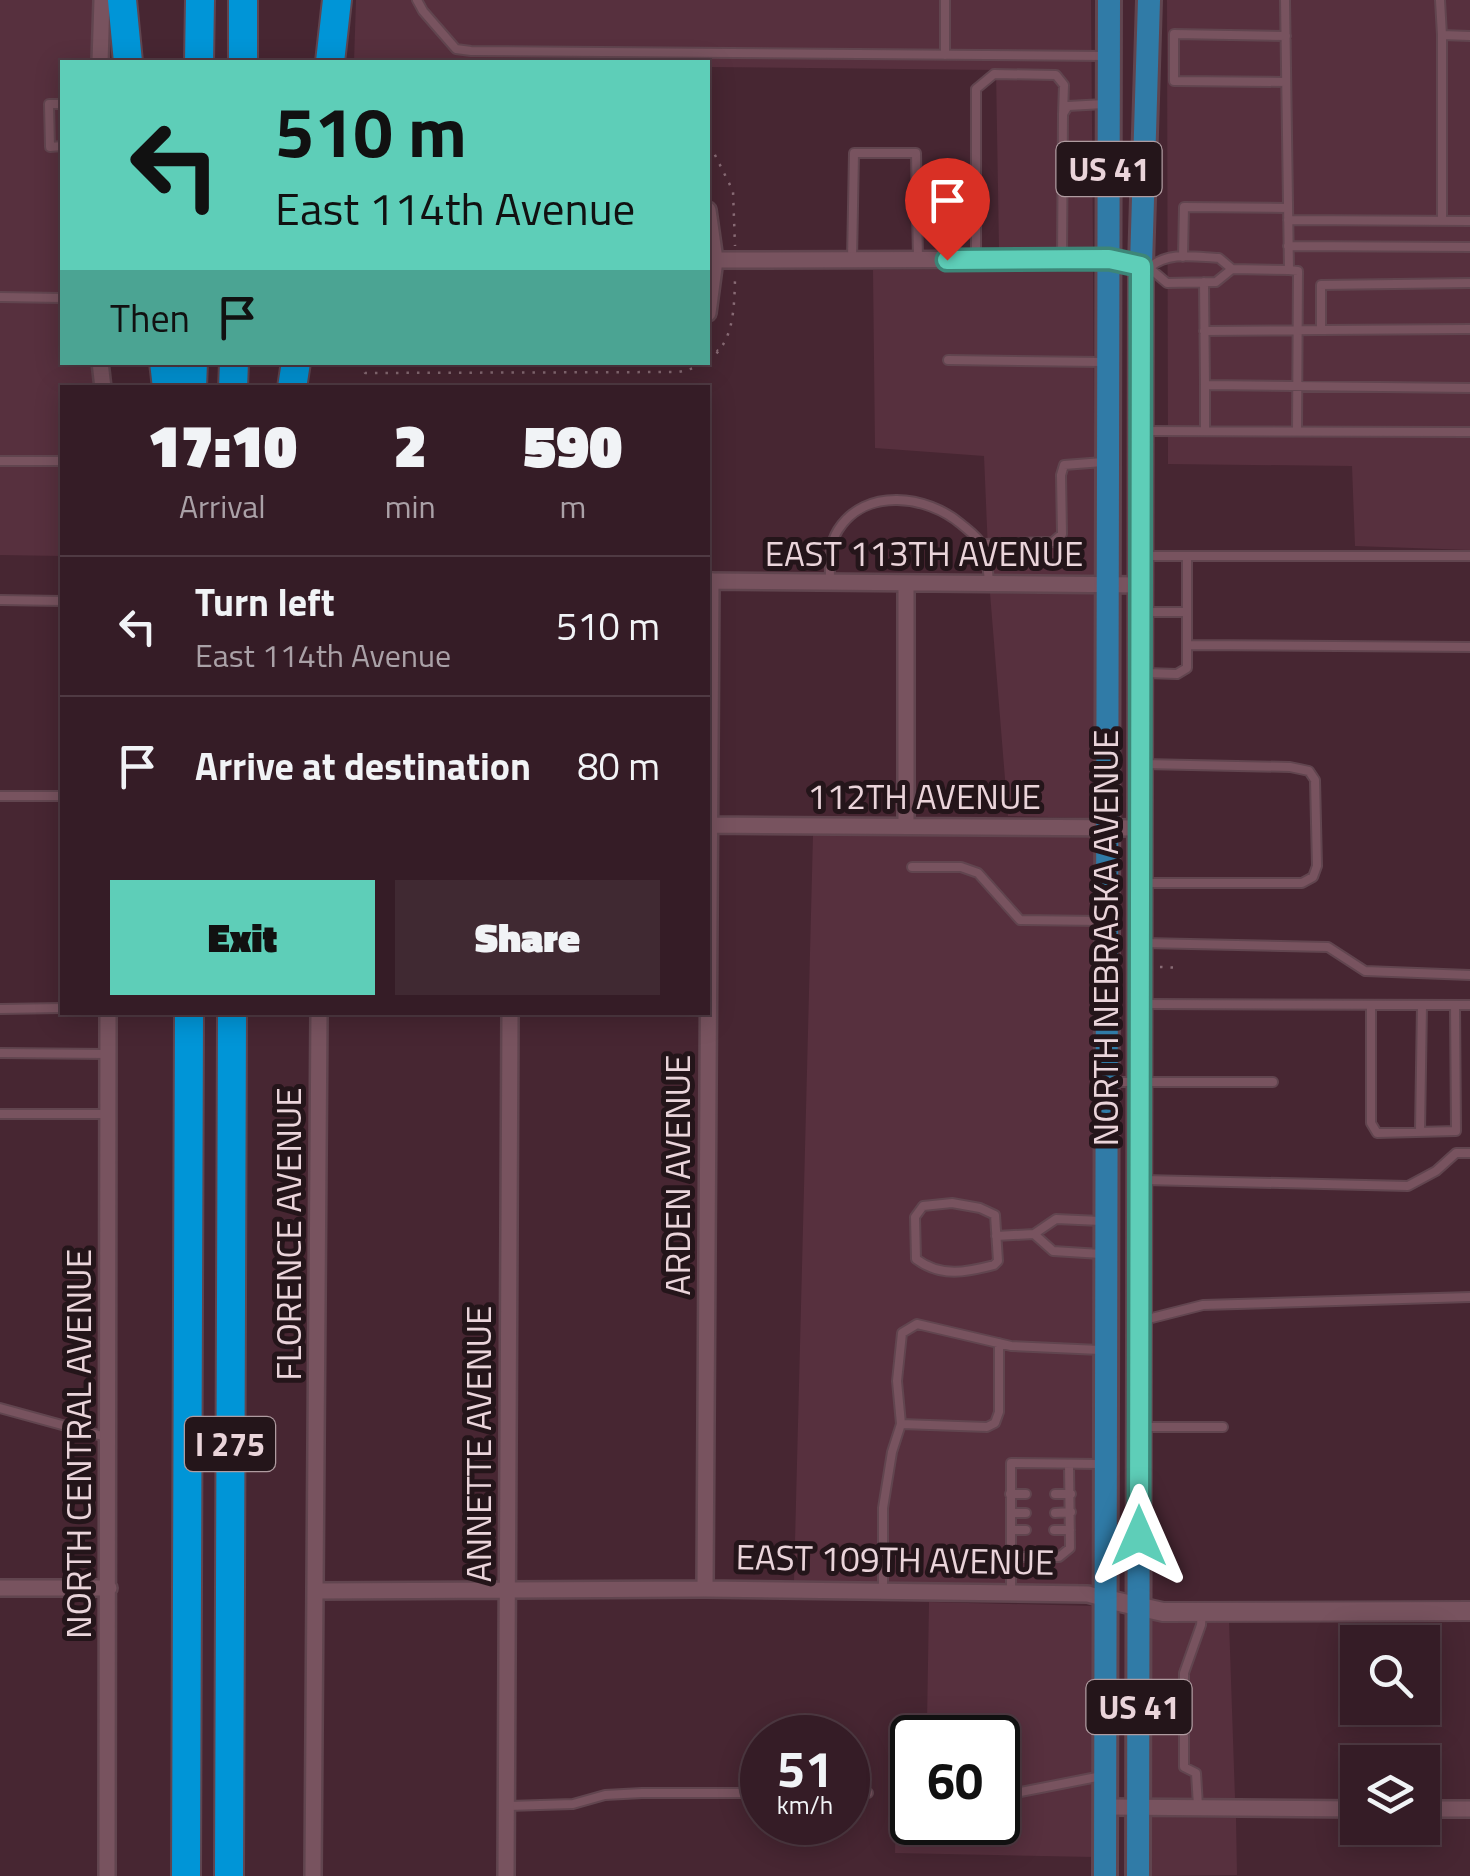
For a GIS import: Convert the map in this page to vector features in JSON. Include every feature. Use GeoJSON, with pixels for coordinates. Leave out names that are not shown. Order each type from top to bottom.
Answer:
{"type":"FeatureCollection","features":[{"type":"Feature","properties":{"kind":"highway"},"geometry":{"type":"LineString","coordinates":[[122,0],[128,60]]}},
{"type":"Feature","properties":{"kind":"highway"},"geometry":{"type":"LineString","coordinates":[[199,60],[200,0]]}},
{"type":"Feature","properties":{"kind":"highway"},"geometry":{"type":"LineString","coordinates":[[242,60],[243,0]]}},
{"type":"Feature","properties":{"kind":"highway"},"geometry":{"type":"LineString","coordinates":[[330,60],[337,0]]}},
{"type":"Feature","properties":{"kind":"highway","name":"I 275"},"geometry":{"type":"LineString","coordinates":[[186,1876],[189,1015]]}},
{"type":"Feature","properties":{"kind":"highway","name":"I 275"},"geometry":{"type":"LineString","coordinates":[[229,1876],[232,1015]]}},
{"type":"Feature","properties":{"kind":"main road","name":"NORTH NEBRASKA AVENUE"},"geometry":{"type":"LineString","coordinates":[[1105,1876],[1110,0]]}},
{"type":"Feature","properties":{"kind":"main road"},"geometry":{"type":"LineString","coordinates":[[1134,0],[1148,43]]}},
{"type":"Feature","properties":{"kind":"main road","name":"NORTH NEBRASKA AVENUE"},"geometry":{"type":"LineString","coordinates":[[1138,1876],[1140,431],[1149,0]]}},
{"type":"Feature","properties":{"kind":"main road"},"geometry":{"type":"LineString","coordinates":[[1107,556],[1140,556]]}},
{"type":"Feature","properties":{"kind":"main road"},"geometry":{"type":"LineString","coordinates":[[1106,1321],[1140,1321]]}},
{"type":"Feature","properties":{"kind":"street"},"geometry":{"type":"LineString","coordinates":[[100,60],[102,0]]}},
{"type":"Feature","properties":{"kind":"street"},"geometry":{"type":"LineString","coordinates":[[710,224],[715,260],[710,297]]}},
{"type":"Feature","properties":{"kind":"street"},"geometry":{"type":"LineString","coordinates":[[715,260],[1109,259],[1146,266]]}},
{"type":"Feature","properties":{"kind":"street","name":"EAST 113TH AVENUE"},"geometry":{"type":"LineString","coordinates":[[710,581],[1140,585]]}},
{"type":"Feature","properties":{"kind":"street"},"geometry":{"type":"LineString","coordinates":[[906,583],[906,825]]}},
{"type":"Feature","properties":{"kind":"street","name":"112TH AVENUE"},"geometry":{"type":"LineString","coordinates":[[710,825],[1140,828]]}},
{"type":"Feature","properties":{"kind":"street","name":"NORTH CENTRAL AVENUE"},"geometry":{"type":"LineString","coordinates":[[107,1876],[108,1015]]}},
{"type":"Feature","properties":{"kind":"street","name":"FLORENCE AVENUE"},"geometry":{"type":"LineString","coordinates":[[314,1876],[319,1015]]}},
{"type":"Feature","properties":{"kind":"street","name":"ANNETTE AVENUE"},"geometry":{"type":"LineString","coordinates":[[506,1876],[510,1015]]}},
{"type":"Feature","properties":{"kind":"street","name":"ARDEN AVENUE"},"geometry":{"type":"LineString","coordinates":[[706,1589],[708,1015]]}},
{"type":"Feature","properties":{"kind":"street"},"geometry":{"type":"LineString","coordinates":[[0,1588],[109,1588]]}},
{"type":"Feature","properties":{"kind":"street","name":"EAST 109TH AVENUE"},"geometry":{"type":"LineString","coordinates":[[317,1590],[706,1589],[1088,1594],[1163,1612],[1470,1611]]}},
{"type":"Feature","properties":{"kind":"street"},"geometry":{"type":"LineString","coordinates":[[1105,1807],[1340,1809]]}},
{"type":"Feature","properties":{"kind":"street"},"geometry":{"type":"LineString","coordinates":[[1440,1809],[1470,1810]]}},
{"type":"Feature","properties":{"kind":"lane"},"geometry":{"type":"LineString","coordinates":[[417,0],[456,49],[471,51],[1110,56]]}},
{"type":"Feature","properties":{"kind":"lane"},"geometry":{"type":"LineString","coordinates":[[945,0],[945,54]]}},
{"type":"Feature","properties":{"kind":"lane"},"geometry":{"type":"LineString","coordinates":[[1285,0],[1288,270]]}},
{"type":"Feature","properties":{"kind":"lane"},"geometry":{"type":"LineString","coordinates":[[1440,0],[1442,220]]}},
{"type":"Feature","properties":{"kind":"lane"},"geometry":{"type":"LineString","coordinates":[[1286,36],[1174,34],[1174,81],[1286,82]]}},
{"type":"Feature","properties":{"kind":"lane"},"geometry":{"type":"LineString","coordinates":[[1442,36],[1470,36]]}},
{"type":"Feature","properties":{"kind":"lane"},"geometry":{"type":"LineString","coordinates":[[976,259],[976,89],[994,74],[1056,74],[1064,85],[1062,259]]}},
{"type":"Feature","properties":{"kind":"lane"},"geometry":{"type":"LineString","coordinates":[[60,104],[49,104],[50,146],[60,146]]}},
{"type":"Feature","properties":{"kind":"lane"},"geometry":{"type":"LineString","coordinates":[[1064,114],[1068,106],[1110,104]]}},
{"type":"Feature","properties":{"kind":"lane"},"geometry":{"type":"LineString","coordinates":[[852,260],[854,153],[916,153],[918,260]]}},
{"type":"Feature","properties":{"kind":"lane"},"geometry":{"type":"LineString","coordinates":[[1183,257],[1184,207],[1288,208]]}},
{"type":"Feature","properties":{"kind":"lane"},"geometry":{"type":"LineString","coordinates":[[1288,220],[1470,221]]}},
{"type":"Feature","properties":{"kind":"lane"},"geometry":{"type":"LineString","coordinates":[[1288,246],[1470,247]]}},
{"type":"Feature","properties":{"kind":"lane"},"geometry":{"type":"LineString","coordinates":[[1232,269],[1216,282],[1167,283],[1146,266],[1160,258],[1219,258],[1232,269],[1298,271],[1297,432]]}},
{"type":"Feature","properties":{"kind":"lane"},"geometry":{"type":"LineString","coordinates":[[1204,282],[1205,431]]}},
{"type":"Feature","properties":{"kind":"lane"},"geometry":{"type":"LineString","coordinates":[[1321,330],[1320,285],[1470,283]]}},
{"type":"Feature","properties":{"kind":"lane"},"geometry":{"type":"LineString","coordinates":[[0,297],[60,298]]}},
{"type":"Feature","properties":{"kind":"lane"},"geometry":{"type":"LineString","coordinates":[[1204,331],[1470,329]]}},
{"type":"Feature","properties":{"kind":"lane"},"geometry":{"type":"LineString","coordinates":[[948,360],[1108,362]]}},
{"type":"Feature","properties":{"kind":"lane"},"geometry":{"type":"LineString","coordinates":[[1204,386],[1470,388]]}},
{"type":"Feature","properties":{"kind":"lane"},"geometry":{"type":"LineString","coordinates":[[1140,431],[1470,432]]}},
{"type":"Feature","properties":{"kind":"lane"},"geometry":{"type":"LineString","coordinates":[[0,461],[60,461]]}},
{"type":"Feature","properties":{"kind":"lane"},"geometry":{"type":"LineString","coordinates":[[982,544],[1053,542],[1062,534],[1064,465],[1108,462]]}},
{"type":"Feature","properties":{"kind":"lane"},"geometry":{"type":"LineString","coordinates":[[830,582],[830,552],[836,531],[852,513],[869,504],[907,499],[950,514],[982,544],[989,584]]}},
{"type":"Feature","properties":{"kind":"lane"},"geometry":{"type":"LineString","coordinates":[[1140,556],[1470,556]]}},
{"type":"Feature","properties":{"kind":"lane"},"geometry":{"type":"LineString","coordinates":[[1140,673],[1177,674],[1187,668],[1187,556]]}},
{"type":"Feature","properties":{"kind":"lane"},"geometry":{"type":"LineString","coordinates":[[0,600],[60,600]]}},
{"type":"Feature","properties":{"kind":"lane"},"geometry":{"type":"LineString","coordinates":[[1140,612],[1187,612]]}},
{"type":"Feature","properties":{"kind":"lane"},"geometry":{"type":"LineString","coordinates":[[1187,645],[1470,647]]}},
{"type":"Feature","properties":{"kind":"lane"},"geometry":{"type":"LineString","coordinates":[[1140,764],[1290,767],[1310,772],[1316,780],[1317,866],[1313,877],[1302,883],[1140,883]]}},
{"type":"Feature","properties":{"kind":"lane"},"geometry":{"type":"LineString","coordinates":[[0,796],[60,796]]}},
{"type":"Feature","properties":{"kind":"lane"},"geometry":{"type":"LineString","coordinates":[[912,867],[961,867],[978,874],[1020,920],[1106,920]]}},
{"type":"Feature","properties":{"kind":"lane"},"geometry":{"type":"LineString","coordinates":[[1140,943],[1328,946],[1365,971],[1470,975]]}},
{"type":"Feature","properties":{"kind":"lane"},"geometry":{"type":"LineString","coordinates":[[1140,1004],[1470,1005]]}},
{"type":"Feature","properties":{"kind":"lane"},"geometry":{"type":"LineString","coordinates":[[1371,1005],[1373,1130],[1456,1131],[1455,1005]]}},
{"type":"Feature","properties":{"kind":"lane"},"geometry":{"type":"LineString","coordinates":[[1420,1131],[1422,1005]]}},
{"type":"Feature","properties":{"kind":"lane"},"geometry":{"type":"LineString","coordinates":[[0,1009],[60,1008]]}},
{"type":"Feature","properties":{"kind":"lane"},"geometry":{"type":"LineString","coordinates":[[0,1054],[108,1054]]}},
{"type":"Feature","properties":{"kind":"lane"},"geometry":{"type":"LineString","coordinates":[[1106,1082],[1273,1082]]}},
{"type":"Feature","properties":{"kind":"lane"},"geometry":{"type":"LineString","coordinates":[[0,1114],[108,1114]]}},
{"type":"Feature","properties":{"kind":"lane"},"geometry":{"type":"LineString","coordinates":[[1140,1180],[1408,1186],[1436,1171],[1456,1153],[1470,1153]]}},
{"type":"Feature","properties":{"kind":"lane"},"geometry":{"type":"LineString","coordinates":[[952,1203],[980,1208],[994,1215],[996,1236],[998,1261],[994,1265],[954,1273],[933,1270],[916,1260],[916,1217],[923,1206],[952,1203]]}},
{"type":"Feature","properties":{"kind":"lane"},"geometry":{"type":"LineString","coordinates":[[996,1236],[1034,1234],[1056,1219],[1106,1222]]}},
{"type":"Feature","properties":{"kind":"lane"},"geometry":{"type":"LineString","coordinates":[[1034,1234],[1053,1251],[1106,1255]]}},
{"type":"Feature","properties":{"kind":"lane"},"geometry":{"type":"LineString","coordinates":[[1140,1321],[1202,1304],[1470,1297]]}},
{"type":"Feature","properties":{"kind":"lane"},"geometry":{"type":"LineString","coordinates":[[884,1592],[883,1508],[901,1424],[898,1380],[902,1333],[917,1324],[998,1343],[1106,1350]]}},
{"type":"Feature","properties":{"kind":"lane"},"geometry":{"type":"LineString","coordinates":[[901,1424],[987,1427],[995,1422],[999,1412],[998,1343]]}},
{"type":"Feature","properties":{"kind":"lane"},"geometry":{"type":"LineString","coordinates":[[0,1408],[108,1438]]}},
{"type":"Feature","properties":{"kind":"lane"},"geometry":{"type":"LineString","coordinates":[[1139,1427],[1223,1426]]}},
{"type":"Feature","properties":{"kind":"lane"},"geometry":{"type":"LineString","coordinates":[[1010,1593],[1011,1463],[1106,1464]]}},
{"type":"Feature","properties":{"kind":"lane"},"geometry":{"type":"LineString","coordinates":[[948,1557],[1058,1557],[1070,1548],[1069,1464]]}},
{"type":"Feature","properties":{"kind":"lane"},"geometry":{"type":"LineString","coordinates":[[1010,1494],[1026,1494]]}},
{"type":"Feature","properties":{"kind":"lane"},"geometry":{"type":"LineString","coordinates":[[1054,1494],[1071,1494]]}},
{"type":"Feature","properties":{"kind":"lane"},"geometry":{"type":"LineString","coordinates":[[1054,1513],[1070,1512]]}},
{"type":"Feature","properties":{"kind":"lane"},"geometry":{"type":"LineString","coordinates":[[1010,1513],[1026,1513]]}},
{"type":"Feature","properties":{"kind":"lane"},"geometry":{"type":"LineString","coordinates":[[1010,1530],[1026,1530]]}},
{"type":"Feature","properties":{"kind":"lane"},"geometry":{"type":"LineString","coordinates":[[1054,1530],[1070,1530]]}},
{"type":"Feature","properties":{"kind":"lane"},"geometry":{"type":"LineString","coordinates":[[1198,1808],[1196,1773],[1184,1767],[1184,1674],[1202,1612]]}},
{"type":"Feature","properties":{"kind":"lane"},"geometry":{"type":"LineString","coordinates":[[1139,1721],[1184,1721]]}},
{"type":"Feature","properties":{"kind":"lane"},"geometry":{"type":"LineString","coordinates":[[1020,1793],[1106,1776]]}},
{"type":"Feature","properties":{"kind":"lane"},"geometry":{"type":"LineString","coordinates":[[505,1806],[573,1804],[624,1794],[740,1793]]}},
{"type":"Feature","properties":{"kind":"path"},"geometry":{"type":"LineString","coordinates":[[710,148],[733,192],[735,260],[734,315],[727,341],[710,359]]}},
{"type":"Feature","properties":{"kind":"path"},"geometry":{"type":"LineString","coordinates":[[710,345],[718,351]]}},
{"type":"Feature","properties":{"kind":"path"},"geometry":{"type":"LineString","coordinates":[[364,365],[364,373],[678,372],[704,365]]}},
{"type":"Feature","properties":{"kind":"path"},"geometry":{"type":"LineString","coordinates":[[1160,967],[1181,968]]}},
{"type":"Feature","properties":{"kind":"shaded area"},"geometry":{"type":"Polygon","coordinates":[[[0,0],[93,0],[91,60],[60,60],[60,365],[92,365],[94,385],[60,385],[60,556],[0,555],[0,0]]]}},
{"type":"Feature","properties":{"kind":"shaded area"},"geometry":{"type":"Polygon","coordinates":[[[356,0],[1091,0],[1093,249],[999,250],[996,70],[710,67],[710,60],[354,60],[356,0]]]}},
{"type":"Feature","properties":{"kind":"shaded area"},"geometry":{"type":"Polygon","coordinates":[[[1167,0],[1470,0],[1470,550],[1355,546],[1352,466],[1168,464],[1167,0]]]}},
{"type":"Feature","properties":{"kind":"shaded area"},"geometry":{"type":"Polygon","coordinates":[[[1093,269],[1095,575],[989,574],[984,456],[875,448],[873,270],[1093,269]]]}},
{"type":"Feature","properties":{"kind":"shaded area"},"geometry":{"type":"Polygon","coordinates":[[[990,593],[1095,594],[1095,818],[1008,816],[990,593]]]}},
{"type":"Feature","properties":{"kind":"shaded area"},"geometry":{"type":"Polygon","coordinates":[[[813,835],[1095,837],[1094,1585],[794,1581],[813,835]]]}},
{"type":"Feature","properties":{"kind":"shaded area"},"geometry":{"type":"Polygon","coordinates":[[[929,1602],[1094,1606],[1094,1857],[895,1853],[895,1845],[1020,1845],[1020,1715],[927,1715],[929,1602]]]}},
{"type":"Feature","properties":{"kind":"shaded area"},"geometry":{"type":"Polygon","coordinates":[[[1151,1620],[1229,1621],[1235,1798],[1151,1798],[1151,1620]]]}},
{"type":"Feature","properties":{"kind":"shaded area"},"geometry":{"type":"Polygon","coordinates":[[[1151,1817],[1236,1818],[1237,1875],[1151,1876],[1151,1817]]]}},
{"type":"Feature","properties":{"kind":"route"},"geometry":{"type":"LineString","coordinates":[[947,260],[1109,259],[1141,266],[1139,1536]]}}]}
